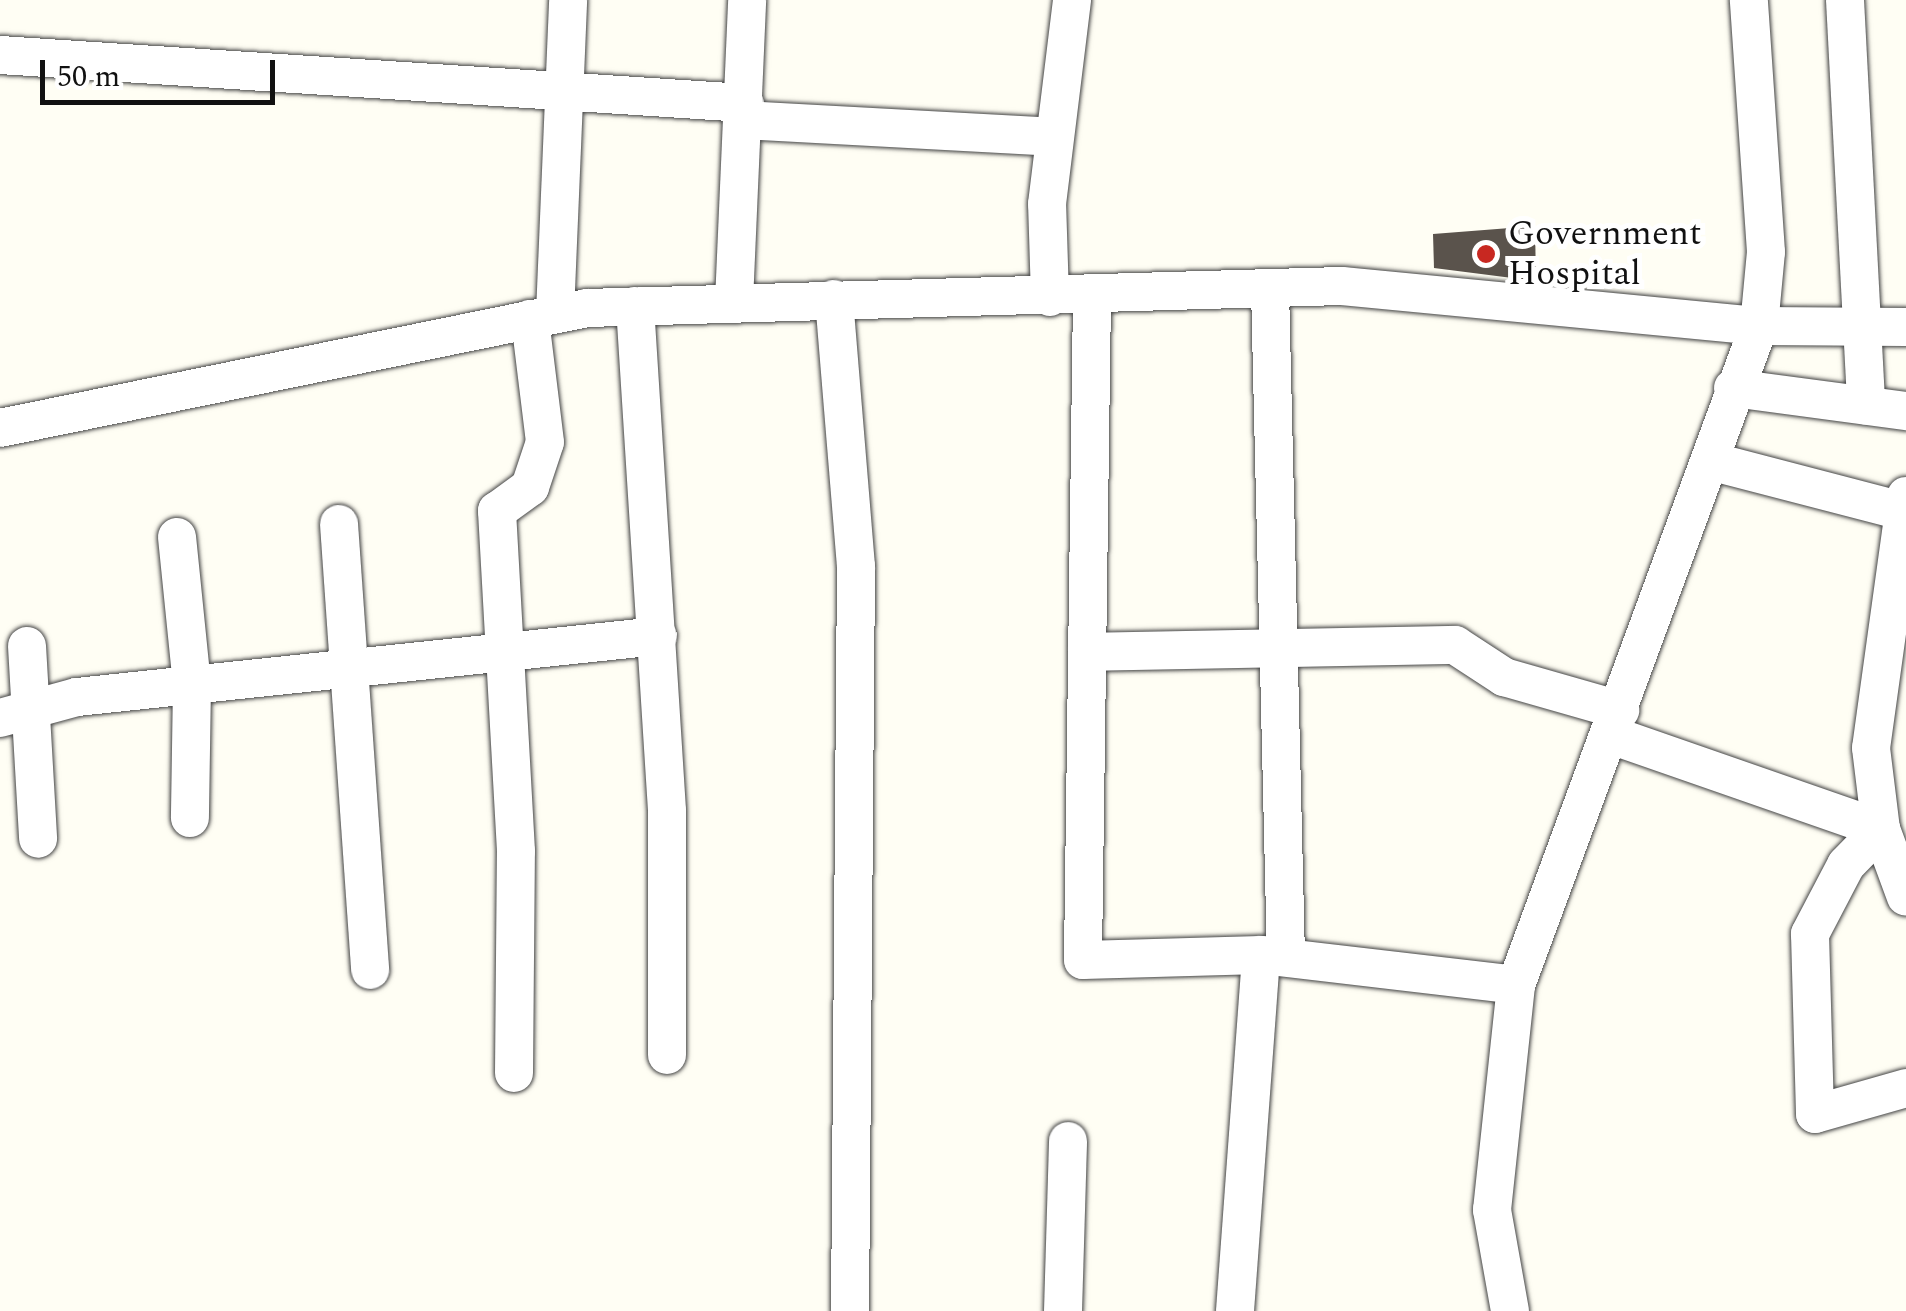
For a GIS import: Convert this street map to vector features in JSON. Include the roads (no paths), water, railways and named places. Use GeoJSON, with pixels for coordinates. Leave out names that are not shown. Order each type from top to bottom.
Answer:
{"type":"FeatureCollection","features":[{"type":"Feature","properties":{"kind":"street"},"geometry":{"type":"LineString","coordinates":[[514,1074],[516,851],[498,653],[497,511],[530,488],[545,442],[542,317],[568,0]]}},
{"type":"Feature","properties":{"kind":"street"},"geometry":{"type":"LineString","coordinates":[[734,302],[746,0]]}},
{"type":"Feature","properties":{"kind":"street"},"geometry":{"type":"LineString","coordinates":[[1050,298],[1052,137],[1072,0]]}},
{"type":"Feature","properties":{"kind":"street"},"geometry":{"type":"LineString","coordinates":[[1510,1311],[1492,1210],[1516,984],[1758,326],[1766,252],[1748,0]]}},
{"type":"Feature","properties":{"kind":"street"},"geometry":{"type":"LineString","coordinates":[[1845,0],[1866,405]]}},
{"type":"Feature","properties":{"kind":"street"},"geometry":{"type":"LineString","coordinates":[[0,55],[561,92],[1052,137]]}},
{"type":"Feature","properties":{"kind":"street"},"geometry":{"type":"LineString","coordinates":[[0,428],[542,317],[635,306],[834,299],[1050,298],[1342,286],[1758,326],[1906,327]]}},
{"type":"Feature","properties":{"kind":"street"},"geometry":{"type":"LineString","coordinates":[[1235,1311],[1274,956],[1282,653],[1270,289]]}},
{"type":"Feature","properties":{"kind":"street"},"geometry":{"type":"LineString","coordinates":[[1092,296],[1084,960],[1274,956],[1516,984]]}},
{"type":"Feature","properties":{"kind":"street"},"geometry":{"type":"LineString","coordinates":[[834,299],[856,566],[850,1311]]}},
{"type":"Feature","properties":{"kind":"street"},"geometry":{"type":"LineString","coordinates":[[635,306],[658,636],[666,1055]]}},
{"type":"Feature","properties":{"kind":"street"},"geometry":{"type":"LineString","coordinates":[[1733,388],[1906,410]]}},
{"type":"Feature","properties":{"kind":"street"},"geometry":{"type":"LineString","coordinates":[[1710,461],[1905,507],[1871,748],[1881,829],[1906,897]]}},
{"type":"Feature","properties":{"kind":"street"},"geometry":{"type":"LineString","coordinates":[[339,524],[344,668],[370,970]]}},
{"type":"Feature","properties":{"kind":"street"},"geometry":{"type":"LineString","coordinates":[[178,536],[192,685],[190,818]]}},
{"type":"Feature","properties":{"kind":"street"},"geometry":{"type":"LineString","coordinates":[[16,714],[192,685],[658,636]]}},
{"type":"Feature","properties":{"kind":"street"},"geometry":{"type":"LineString","coordinates":[[1087,652],[1282,653],[1376,640],[1454,646],[1504,677],[1881,829]]}},
{"type":"Feature","properties":{"kind":"street"},"geometry":{"type":"LineString","coordinates":[[27,646],[16,714],[38,839]]}},
{"type":"Feature","properties":{"kind":"street"},"geometry":{"type":"LineString","coordinates":[[1881,829],[1846,865],[1810,934],[1816,1114],[1906,1088]]}},
{"type":"Feature","properties":{"kind":"street"},"geometry":{"type":"LineString","coordinates":[[1063,1311],[1068,1141]]}},
{"type":"Feature","properties":{"kind":"place","name":"Government Hospital"},"geometry":{"type":"Point","coordinates":[1486,254]}}]}
